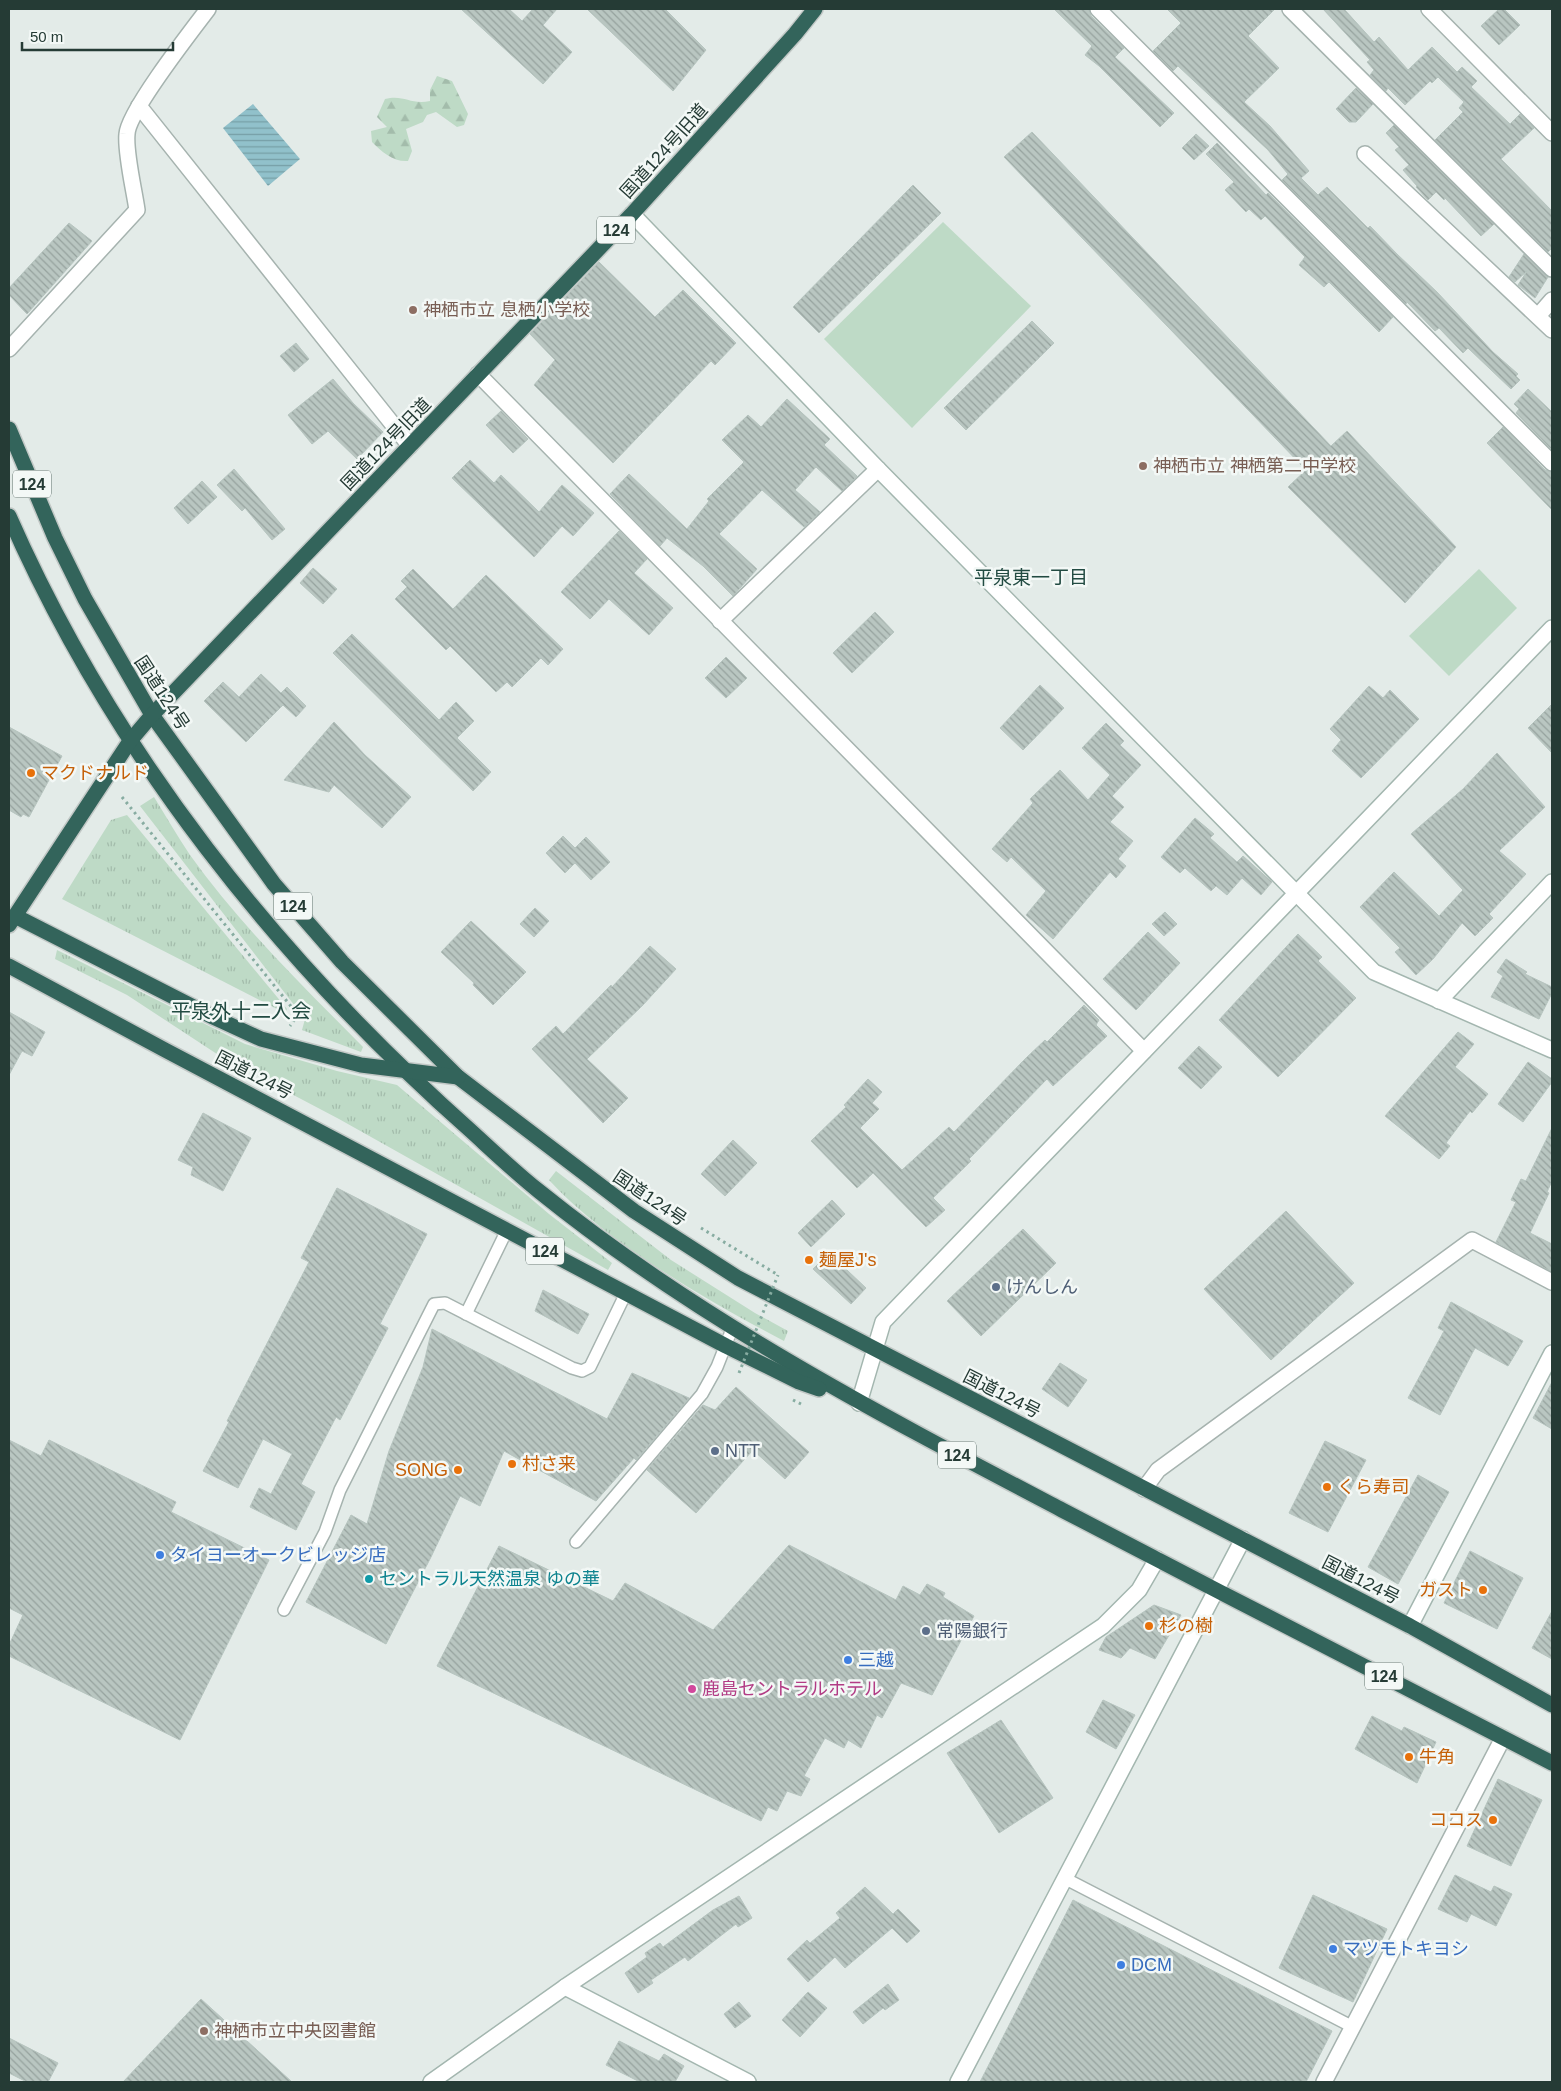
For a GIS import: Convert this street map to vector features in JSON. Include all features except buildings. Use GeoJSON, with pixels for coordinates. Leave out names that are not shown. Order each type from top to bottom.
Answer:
{"type":"FeatureCollection","features":[{"type":"Feature","properties":{"kind":"highway","name":"国道124号旧道"},"geometry":{"type":"LineString","coordinates":[[12,920],[130,741],[152,714],[632,214],[795,34],[815,9]]}},
{"type":"Feature","properties":{"kind":"highway","name":"国道124号"},"geometry":{"type":"LineString","coordinates":[[9,429],[55,538],[85,599],[152,714],[274,884],[342,962],[458,1077],[634,1211],[738,1278],[1410,1626],[1552,1705]]}},
{"type":"Feature","properties":{"kind":"highway","name":"国道124号"},"geometry":{"type":"LineString","coordinates":[[9,516],[48,600],[130,741],[191,828],[316,980],[405,1072],[538,1191],[616,1250],[732,1329],[858,1403],[1552,1763]]}},
{"type":"Feature","properties":{"kind":"highway","name":"国道124号"},"geometry":{"type":"LineString","coordinates":[[12,920],[261,1039],[313,1054],[405,1072],[458,1077]]}},
{"type":"Feature","properties":{"kind":"highway","name":"国道124号"},"geometry":{"type":"LineString","coordinates":[[9,966],[726,1346],[799,1382],[858,1403]]}},
{"type":"Feature","properties":{"kind":"street"},"geometry":{"type":"LineString","coordinates":[[9,349],[137,210],[126,132],[139,106],[208,9]]}},
{"type":"Feature","properties":{"kind":"street"},"geometry":{"type":"LineString","coordinates":[[1098,9],[1552,463]]}},
{"type":"Feature","properties":{"kind":"street"},"geometry":{"type":"LineString","coordinates":[[1290,9],[1552,269]]}},
{"type":"Feature","properties":{"kind":"street"},"geometry":{"type":"LineString","coordinates":[[1429,9],[1552,133]]}},
{"type":"Feature","properties":{"kind":"street"},"geometry":{"type":"LineString","coordinates":[[139,106],[410,446]]}},
{"type":"Feature","properties":{"kind":"street"},"geometry":{"type":"LineString","coordinates":[[1365,154],[1552,330]]}},
{"type":"Feature","properties":{"kind":"street"},"geometry":{"type":"LineString","coordinates":[[632,214],[878,469],[1374,972],[1552,1050]]}},
{"type":"Feature","properties":{"kind":"street"},"geometry":{"type":"LineString","coordinates":[[1538,316],[1552,300]]}},
{"type":"Feature","properties":{"kind":"street"},"geometry":{"type":"LineString","coordinates":[[478,374],[1144,1051]]}},
{"type":"Feature","properties":{"kind":"street"},"geometry":{"type":"LineString","coordinates":[[720,622],[878,469]]}},
{"type":"Feature","properties":{"kind":"street"},"geometry":{"type":"LineString","coordinates":[[858,1403],[883,1322],[1298,894],[1552,628]]}},
{"type":"Feature","properties":{"kind":"street"},"geometry":{"type":"LineString","coordinates":[[1439,1001],[1552,882]]}},
{"type":"Feature","properties":{"kind":"street"},"geometry":{"type":"LineString","coordinates":[[1144,1488],[1158,1470],[1472,1240],[1552,1282]]}},
{"type":"Feature","properties":{"kind":"street"},"geometry":{"type":"LineString","coordinates":[[1410,1626],[1552,1352]]}},
{"type":"Feature","properties":{"kind":"street"},"geometry":{"type":"LineString","coordinates":[[958,2082],[1243,1539]]}},
{"type":"Feature","properties":{"kind":"street"},"geometry":{"type":"LineString","coordinates":[[431,2082],[565,1987],[1103,1626],[1139,1590],[1157,1559]]}},
{"type":"Feature","properties":{"kind":"street"},"geometry":{"type":"LineString","coordinates":[[1324,2082],[1503,1738]]}},
{"type":"Feature","properties":{"kind":"street"},"geometry":{"type":"LineString","coordinates":[[565,1987],[748,2082]]}},
{"type":"Feature","properties":{"kind":"lane"},"geometry":{"type":"LineString","coordinates":[[466,1314],[507,1230]]}},
{"type":"Feature","properties":{"kind":"lane"},"geometry":{"type":"LineString","coordinates":[[284,1610],[325,1532],[340,1490],[434,1304],[444,1303],[572,1368],[582,1371],[590,1367],[626,1293]]}},
{"type":"Feature","properties":{"kind":"lane"},"geometry":{"type":"LineString","coordinates":[[576,1542],[702,1394],[726,1346],[732,1329]]}},
{"type":"Feature","properties":{"kind":"lane"},"geometry":{"type":"LineString","coordinates":[[1066,1878],[1353,2026]]}},
{"type":"Feature","properties":{"kind":"path"},"geometry":{"type":"LineString","coordinates":[[122,797],[298,1016],[290,1026]]}},
{"type":"Feature","properties":{"kind":"path"},"geometry":{"type":"LineString","coordinates":[[701,1228],[778,1275],[739,1373]]}},
{"type":"Feature","properties":{"kind":"green space"},"geometry":{"type":"Polygon","coordinates":[[[437,76],[452,81],[468,114],[464,125],[457,127],[436,112],[427,115],[423,122],[406,129],[412,151],[408,161],[397,160],[388,156],[372,142],[371,131],[387,127],[377,117],[385,99],[397,98],[417,102],[430,101],[430,90],[437,76]]]}},
{"type":"Feature","properties":{"kind":"green space"},"geometry":{"type":"Polygon","coordinates":[[[943,222],[1031,306],[912,428],[824,339],[943,222]]]}},
{"type":"Feature","properties":{"kind":"green space"},"geometry":{"type":"Polygon","coordinates":[[[1479,569],[1517,608],[1449,676],[1409,636],[1479,569]]]}},
{"type":"Feature","properties":{"kind":"green space"},"geometry":{"type":"Polygon","coordinates":[[[154,797],[190,855],[209,881],[273,954],[363,1047],[361,1052],[302,1030],[305,1019],[140,806],[154,797]]]}},
{"type":"Feature","properties":{"kind":"green space"},"geometry":{"type":"Polygon","coordinates":[[[127,815],[287,1009],[285,1013],[62,899],[111,820],[127,815]]]}},
{"type":"Feature","properties":{"kind":"green space"},"geometry":{"type":"Polygon","coordinates":[[[57,950],[245,1044],[337,1071],[397,1085],[549,1214],[612,1263],[608,1270],[339,1119],[223,1058],[127,995],[55,959],[57,950]]]}},
{"type":"Feature","properties":{"kind":"green space"},"geometry":{"type":"Polygon","coordinates":[[[556,1171],[671,1260],[755,1313],[788,1331],[784,1341],[723,1308],[629,1248],[600,1226],[549,1180],[556,1171]]]}},
{"type":"Feature","properties":{"kind":"water"},"geometry":{"type":"Polygon","coordinates":[[[253,104],[300,159],[268,186],[223,128],[253,104]]]}},
{"type":"Feature","properties":{"kind":"place","name":"神栖市立 息栖小学校"},"geometry":{"type":"Point","coordinates":[413,310]}},
{"type":"Feature","properties":{"kind":"place","name":"神栖市立 神栖第二中学校"},"geometry":{"type":"Point","coordinates":[1143,466]}},
{"type":"Feature","properties":{"kind":"place","name":"マクドナルド"},"geometry":{"type":"Point","coordinates":[31,773]}},
{"type":"Feature","properties":{"kind":"place","name":"麺屋J's"},"geometry":{"type":"Point","coordinates":[809,1260]}},
{"type":"Feature","properties":{"kind":"place","name":"けんしん"},"geometry":{"type":"Point","coordinates":[996,1287]}},
{"type":"Feature","properties":{"kind":"place","name":"NTT"},"geometry":{"type":"Point","coordinates":[715,1451]}},
{"type":"Feature","properties":{"kind":"place","name":"村さ来"},"geometry":{"type":"Point","coordinates":[512,1464]}},
{"type":"Feature","properties":{"kind":"place","name":"SONG"},"geometry":{"type":"Point","coordinates":[458,1470]}},
{"type":"Feature","properties":{"kind":"place","name":"くら寿司"},"geometry":{"type":"Point","coordinates":[1327,1487]}},
{"type":"Feature","properties":{"kind":"place","name":"タイヨーオークビレッジ店"},"geometry":{"type":"Point","coordinates":[160,1555]}},
{"type":"Feature","properties":{"kind":"place","name":"セントラル天然温泉 ゆの華"},"geometry":{"type":"Point","coordinates":[369,1579]}},
{"type":"Feature","properties":{"kind":"place","name":"ガスト"},"geometry":{"type":"Point","coordinates":[1483,1590]}},
{"type":"Feature","properties":{"kind":"place","name":"杉の樹"},"geometry":{"type":"Point","coordinates":[1149,1626]}},
{"type":"Feature","properties":{"kind":"place","name":"常陽銀行"},"geometry":{"type":"Point","coordinates":[926,1631]}},
{"type":"Feature","properties":{"kind":"place","name":"三越"},"geometry":{"type":"Point","coordinates":[848,1660]}},
{"type":"Feature","properties":{"kind":"place","name":"鹿島セントラルホテル"},"geometry":{"type":"Point","coordinates":[692,1689]}},
{"type":"Feature","properties":{"kind":"place","name":"牛角"},"geometry":{"type":"Point","coordinates":[1409,1757]}},
{"type":"Feature","properties":{"kind":"place","name":"ココス"},"geometry":{"type":"Point","coordinates":[1493,1820]}},
{"type":"Feature","properties":{"kind":"place","name":"マツモトキヨシ"},"geometry":{"type":"Point","coordinates":[1333,1949]}},
{"type":"Feature","properties":{"kind":"place","name":"DCM"},"geometry":{"type":"Point","coordinates":[1121,1965]}},
{"type":"Feature","properties":{"kind":"place","name":"神栖市立中央図書館"},"geometry":{"type":"Point","coordinates":[204,2031]}},
{"type":"Feature","properties":{"kind":"district","name":"平泉東一丁目"},"geometry":{"type":"Point","coordinates":[1031,577]}},
{"type":"Feature","properties":{"kind":"district","name":"平泉外十二入会"},"geometry":{"type":"Point","coordinates":[241,1011]}}]}
